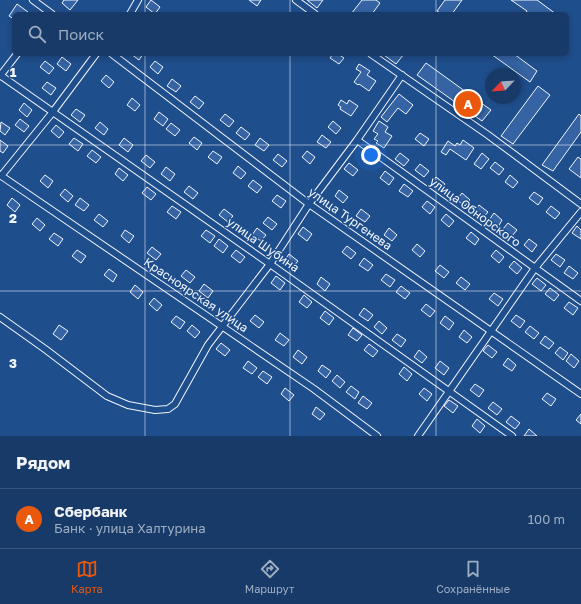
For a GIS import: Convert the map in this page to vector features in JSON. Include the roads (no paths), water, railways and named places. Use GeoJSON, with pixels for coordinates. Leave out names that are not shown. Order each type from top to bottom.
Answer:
{"type":"FeatureCollection","features":[{"type":"Feature","properties":{"kind":"street"},"geometry":{"type":"LineString","coordinates":[[33,0],[49,12]]}},
{"type":"Feature","properties":{"kind":"street"},"geometry":{"type":"LineString","coordinates":[[131,12],[138,0]]}},
{"type":"Feature","properties":{"kind":"street"},"geometry":{"type":"LineString","coordinates":[[296,0],[312,12]]}},
{"type":"Feature","properties":{"kind":"street"},"geometry":{"type":"LineString","coordinates":[[0,75],[15,56]]}},
{"type":"Feature","properties":{"kind":"street"},"geometry":{"type":"LineString","coordinates":[[1,176],[52,113],[95,56]]}},
{"type":"Feature","properties":{"kind":"street","name":"улица Тургенева"},"geometry":{"type":"LineString","coordinates":[[115,56],[309,204],[581,394]]}},
{"type":"Feature","properties":{"kind":"street"},"geometry":{"type":"LineString","coordinates":[[374,56],[488,136],[581,204]]}},
{"type":"Feature","properties":{"kind":"street","name":"улица Шубина"},"geometry":{"type":"LineString","coordinates":[[0,75],[512,436]]}},
{"type":"Feature","properties":{"kind":"street"},"geometry":{"type":"LineString","coordinates":[[0,317],[107,396],[128,405],[154,410],[168,409],[175,404],[208,345],[270,264],[309,204],[357,140],[402,75]]}},
{"type":"Feature","properties":{"kind":"street","name":"улица Обнорского"},"geometry":{"type":"LineString","coordinates":[[357,140],[581,301]]}},
{"type":"Feature","properties":{"kind":"street","name":"Красноярская улица"},"geometry":{"type":"LineString","coordinates":[[1,176],[222,326],[377,436]]}},
{"type":"Feature","properties":{"kind":"street"},"geometry":{"type":"LineString","coordinates":[[418,436],[535,268],[581,212]]}},
{"type":"Feature","properties":{"kind":"place","name":"Сбербанк"},"geometry":{"type":"Point","coordinates":[468,104]}}]}
